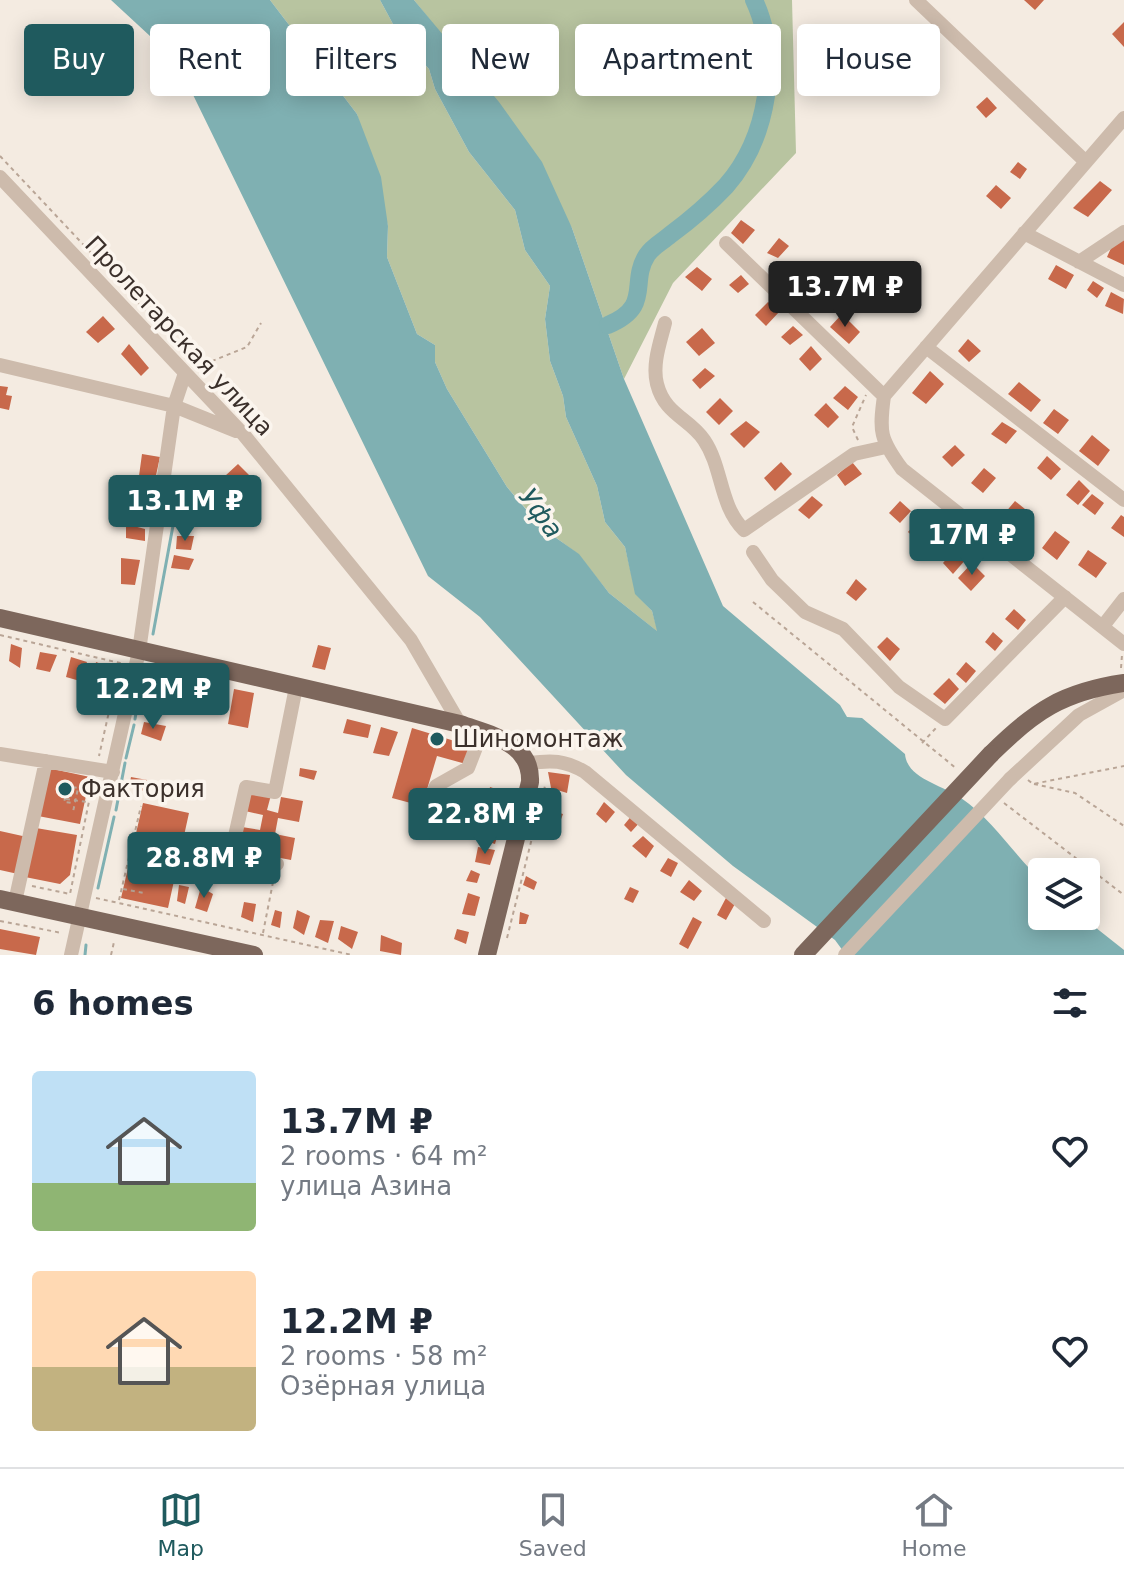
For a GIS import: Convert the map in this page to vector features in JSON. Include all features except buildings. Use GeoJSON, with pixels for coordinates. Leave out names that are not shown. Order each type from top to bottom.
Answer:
{"type":"FeatureCollection","features":[{"type":"Feature","properties":{"kind":"main road"},"geometry":{"type":"LineString","coordinates":[[0,618],[460,724],[517,748],[535,762],[487,955]]}},
{"type":"Feature","properties":{"kind":"main road"},"geometry":{"type":"LineString","coordinates":[[803,955],[1024,721],[1058,699],[1091,688],[1124,683]]}},
{"type":"Feature","properties":{"kind":"main road"},"geometry":{"type":"LineString","coordinates":[[8,900],[254,955]]}},
{"type":"Feature","properties":{"kind":"street"},"geometry":{"type":"LineString","coordinates":[[916,0],[1086,162]]}},
{"type":"Feature","properties":{"kind":"street"},"geometry":{"type":"LineString","coordinates":[[1124,118],[884,396],[879,429],[886,447],[902,469],[1124,644]]}},
{"type":"Feature","properties":{"kind":"street","name":"Пролетарская улица"},"geometry":{"type":"LineString","coordinates":[[0,177],[244,435],[411,640],[460,724]]}},
{"type":"Feature","properties":{"kind":"street"},"geometry":{"type":"LineString","coordinates":[[1079,262],[1124,232]]}},
{"type":"Feature","properties":{"kind":"street"},"geometry":{"type":"LineString","coordinates":[[1024,233],[1124,285]]}},
{"type":"Feature","properties":{"kind":"street"},"geometry":{"type":"LineString","coordinates":[[726,243],[884,396]]}},
{"type":"Feature","properties":{"kind":"street"},"geometry":{"type":"LineString","coordinates":[[665,323],[655,369],[658,387],[671,412],[704,441],[731,517],[744,530],[854,454],[886,447]]}},
{"type":"Feature","properties":{"kind":"street"},"geometry":{"type":"LineString","coordinates":[[926,347],[1124,500]]}},
{"type":"Feature","properties":{"kind":"street"},"geometry":{"type":"LineString","coordinates":[[0,365],[174,406],[244,435]]}},
{"type":"Feature","properties":{"kind":"street"},"geometry":{"type":"LineString","coordinates":[[71,955],[139,651],[174,406],[185,373]]}},
{"type":"Feature","properties":{"kind":"street"},"geometry":{"type":"LineString","coordinates":[[753,552],[772,580],[805,612],[843,629],[899,687],[948,717],[1065,597]]}},
{"type":"Feature","properties":{"kind":"street"},"geometry":{"type":"LineString","coordinates":[[1103,626],[1124,599]]}},
{"type":"Feature","properties":{"kind":"street"},"geometry":{"type":"LineString","coordinates":[[277,864],[238,855],[233,845],[246,787],[275,792],[296,687]]}},
{"type":"Feature","properties":{"kind":"street"},"geometry":{"type":"LineString","coordinates":[[845,955],[1079,715],[1124,690]]}},
{"type":"Feature","properties":{"kind":"street"},"geometry":{"type":"LineString","coordinates":[[418,827],[436,786],[468,768],[482,732]]}},
{"type":"Feature","properties":{"kind":"street"},"geometry":{"type":"LineString","coordinates":[[0,754],[113,772]]}},
{"type":"Feature","properties":{"kind":"street"},"geometry":{"type":"LineString","coordinates":[[8,900],[46,761]]}},
{"type":"Feature","properties":{"kind":"street"},"geometry":{"type":"LineString","coordinates":[[535,762],[566,761],[585,772],[764,921]]}},
{"type":"Feature","properties":{"kind":"path"},"geometry":{"type":"LineString","coordinates":[[0,156],[201,367]]}},
{"type":"Feature","properties":{"kind":"path"},"geometry":{"type":"LineString","coordinates":[[157,320],[159,345]]}},
{"type":"Feature","properties":{"kind":"path"},"geometry":{"type":"LineString","coordinates":[[185,373],[247,347],[261,323]]}},
{"type":"Feature","properties":{"kind":"path"},"geometry":{"type":"LineString","coordinates":[[753,602],[922,743],[958,769]]}},
{"type":"Feature","properties":{"kind":"path"},"geometry":{"type":"LineString","coordinates":[[922,743],[948,717]]}},
{"type":"Feature","properties":{"kind":"path"},"geometry":{"type":"LineString","coordinates":[[506,940],[545,792],[535,762]]}},
{"type":"Feature","properties":{"kind":"path"},"geometry":{"type":"LineString","coordinates":[[1033,784],[1124,766]]}},
{"type":"Feature","properties":{"kind":"path"},"geometry":{"type":"LineString","coordinates":[[1016,777],[1047,790],[1075,793],[1124,826]]}},
{"type":"Feature","properties":{"kind":"path"},"geometry":{"type":"LineString","coordinates":[[57,784],[78,788],[73,812]]}},
{"type":"Feature","properties":{"kind":"path"},"geometry":{"type":"LineString","coordinates":[[72,796],[66,795],[65,798],[88,803]]}},
{"type":"Feature","properties":{"kind":"path"},"geometry":{"type":"LineString","coordinates":[[994,795],[1124,895]]}},
{"type":"Feature","properties":{"kind":"path"},"geometry":{"type":"LineString","coordinates":[[118,901],[141,806]]}},
{"type":"Feature","properties":{"kind":"path"},"geometry":{"type":"LineString","coordinates":[[263,934],[277,864]]}},
{"type":"Feature","properties":{"kind":"path"},"geometry":{"type":"LineString","coordinates":[[121,889],[144,893]]}},
{"type":"Feature","properties":{"kind":"path"},"geometry":{"type":"LineString","coordinates":[[83,896],[118,901],[352,955]]}},
{"type":"Feature","properties":{"kind":"path"},"geometry":{"type":"LineString","coordinates":[[0,921],[62,933]]}},
{"type":"Feature","properties":{"kind":"path"},"geometry":{"type":"LineString","coordinates":[[111,955],[114,942]]}},
{"type":"Feature","properties":{"kind":"green space"},"geometry":{"type":"Polygon","coordinates":[[[270,0],[380,0],[393,24],[288,24],[270,0]]]}},
{"type":"Feature","properties":{"kind":"green space"},"geometry":{"type":"Polygon","coordinates":[[[414,0],[792,0],[796,153],[673,283],[624,379],[572,228],[484,96],[559,96],[559,24],[442,24],[442,35],[414,0]]]}},
{"type":"Feature","properties":{"kind":"green space"},"geometry":{"type":"Polygon","coordinates":[[[426,66],[469,152],[515,210],[525,250],[550,286],[545,319],[550,361],[563,396],[566,417],[597,486],[605,522],[625,547],[636,594],[652,611],[658,632],[609,593],[578,554],[543,528],[507,487],[447,389],[435,362],[435,345],[417,334],[387,257],[388,226],[357,114],[343,96],[426,96],[426,66]]]}},
{"type":"Feature","properties":{"kind":"water"},"geometry":{"type":"Polygon","coordinates":[[[111,0],[270,0],[288,24],[286,96],[343,96],[357,114],[381,177],[388,226],[387,257],[417,334],[435,345],[435,362],[447,389],[507,487],[542,528],[579,554],[609,593],[657,631],[652,611],[635,594],[625,547],[605,522],[597,486],[566,417],[563,396],[550,361],[545,319],[550,286],[525,250],[515,210],[469,152],[435,89],[426,66],[426,24],[393,24],[380,0],[414,0],[442,34],[442,96],[494,96],[542,162],[572,228],[624,379],[723,606],[840,705],[847,717],[862,718],[905,754],[912,770],[961,798],[983,816],[1028,867],[1028,930],[1099,930],[1124,950],[1124,955],[846,955],[835,940],[733,866],[626,775],[480,617],[428,576],[194,96],[270,96],[270,24],[150,24],[150,36],[111,0]]]}},
{"type":"Feature","properties":{"kind":"waterway"},"geometry":{"type":"LineString","coordinates":[[608,325],[631,310],[638,293],[642,265],[649,252],[726,186],[752,145],[766,97],[768,72],[767,47],[754,0]]}},
{"type":"Feature","properties":{"kind":"waterway"},"geometry":{"type":"LineString","coordinates":[[153,634],[177,504]]}},
{"type":"Feature","properties":{"kind":"waterway"},"geometry":{"type":"LineString","coordinates":[[135,719],[143,673]]}},
{"type":"Feature","properties":{"kind":"waterway"},"geometry":{"type":"LineString","coordinates":[[126,758],[134,725]]}},
{"type":"Feature","properties":{"kind":"waterway"},"geometry":{"type":"LineString","coordinates":[[116,810],[125,763]]}},
{"type":"Feature","properties":{"kind":"waterway"},"geometry":{"type":"LineString","coordinates":[[98,888],[114,817]]}},
{"type":"Feature","properties":{"kind":"waterway"},"geometry":{"type":"LineString","coordinates":[[85,955],[86,945]]}},
{"type":"Feature","properties":{"kind":"place","name":"Шиномонтаж"},"geometry":{"type":"Point","coordinates":[437,739]}},
{"type":"Feature","properties":{"kind":"place","name":"Фактория"},"geometry":{"type":"Point","coordinates":[65,789]}},
{"type":"Feature","properties":{"kind":"water label","name":"Уфа"},"geometry":{"type":"Point","coordinates":[541,513]}}]}
